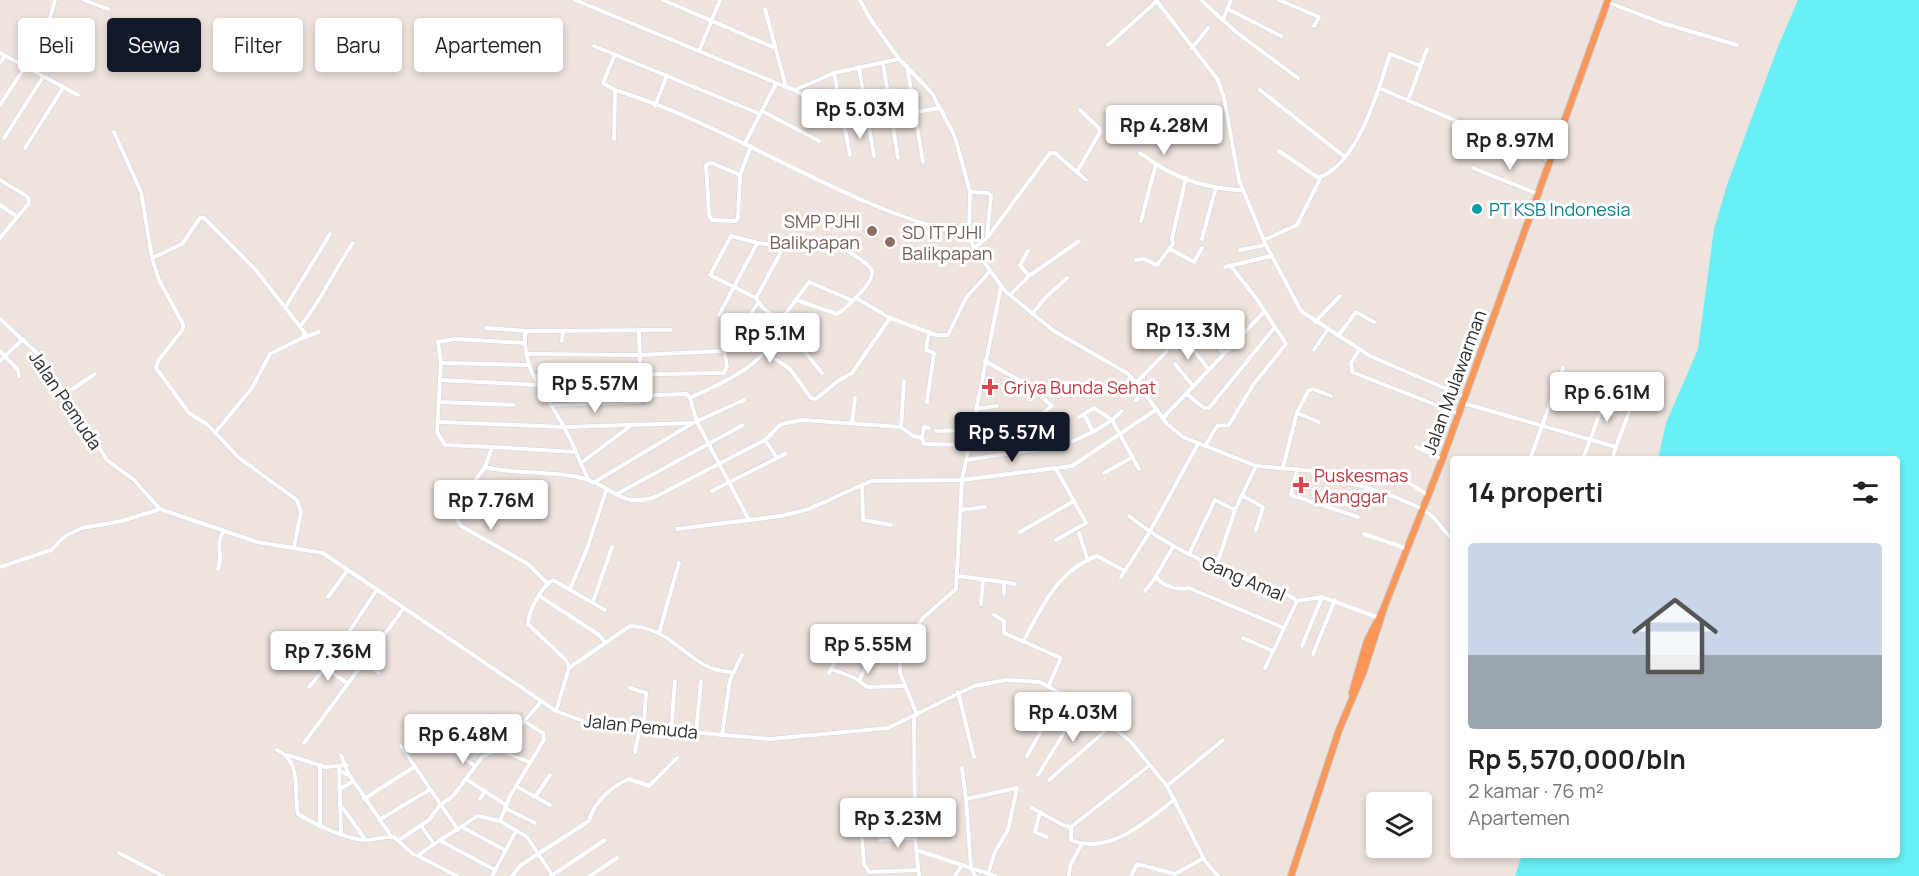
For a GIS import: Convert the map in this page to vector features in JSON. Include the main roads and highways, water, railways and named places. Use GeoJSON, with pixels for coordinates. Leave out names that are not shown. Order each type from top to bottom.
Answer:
{"type":"FeatureCollection","features":[{"type":"Feature","properties":{"kind":"highway","name":"Jalan Mulawarman"},"geometry":{"type":"LineString","coordinates":[[1370,642],[1409,549],[1608,1]]}},
{"type":"Feature","properties":{"kind":"highway"},"geometry":{"type":"LineString","coordinates":[[1291,876],[1348,711],[1377,617],[1385,605]]}},
{"type":"Feature","properties":{"kind":"water"},"geometry":{"type":"Polygon","coordinates":[[[1798,0],[1919,0],[1919,876],[1515,876],[1521,858],[1900,858],[1900,456],[1659,456],[1666,423],[1698,349],[1714,229],[1728,182],[1779,44],[1798,0]]]}},
{"type":"Feature","properties":{"kind":"place","name":"PT KSB Indonesia"},"geometry":{"type":"Point","coordinates":[1477,209]}},
{"type":"Feature","properties":{"kind":"place","name":"SMP PJHI Balikpapan"},"geometry":{"type":"Point","coordinates":[872,231]}},
{"type":"Feature","properties":{"kind":"place","name":"SD IT PJHI Balikpapan"},"geometry":{"type":"Point","coordinates":[890,242]}},
{"type":"Feature","properties":{"kind":"place","name":"Griya Bunda Sehat"},"geometry":{"type":"Point","coordinates":[990,387]}},
{"type":"Feature","properties":{"kind":"place","name":"Puskesmas Manggar"},"geometry":{"type":"Point","coordinates":[1301,485]}}]}
